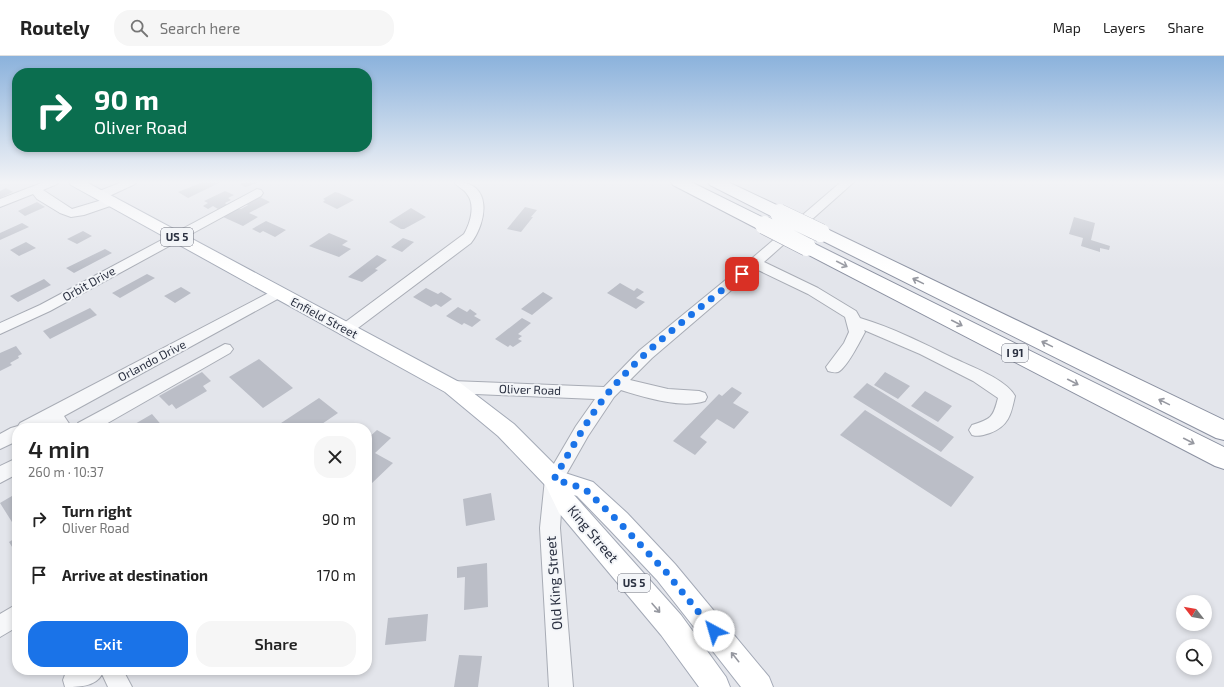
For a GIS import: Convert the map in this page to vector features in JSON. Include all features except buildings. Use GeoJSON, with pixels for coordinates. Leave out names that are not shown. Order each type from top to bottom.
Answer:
{"type":"FeatureCollection","features":[{"type":"Feature","properties":{"kind":"highway","name":"I 91"},"geometry":{"type":"LineString","coordinates":[[737,211],[764,225],[814,240],[1224,431]]}},
{"type":"Feature","properties":{"kind":"highway","name":"I 91"},"geometry":{"type":"LineString","coordinates":[[776,211],[814,240],[1224,459]]}},
{"type":"Feature","properties":{"kind":"main road","name":"Enfield Street"},"geometry":{"type":"LineString","coordinates":[[131,211],[345,330],[452,387],[506,430],[554,479]]}},
{"type":"Feature","properties":{"kind":"main road","name":"King Street"},"geometry":{"type":"LineString","coordinates":[[554,479],[585,489],[634,538],[696,608],[759,687]]}},
{"type":"Feature","properties":{"kind":"main road","name":"King Street"},"geometry":{"type":"LineString","coordinates":[[554,479],[567,506],[671,625],[716,687]]}},
{"type":"Feature","properties":{"kind":"main road"},"geometry":{"type":"LineString","coordinates":[[671,625],[696,608]]}},
{"type":"Feature","properties":{"kind":"street"},"geometry":{"type":"LineString","coordinates":[[67,211],[71,213],[81,211]]}},
{"type":"Feature","properties":{"kind":"street","name":"Orbit Drive"},"geometry":{"type":"LineString","coordinates":[[0,329],[45,308],[222,211]]}},
{"type":"Feature","properties":{"kind":"street"},"geometry":{"type":"LineString","coordinates":[[345,330],[466,240],[473,232],[476,211]]}},
{"type":"Feature","properties":{"kind":"street"},"geometry":{"type":"LineString","coordinates":[[554,479],[582,431],[613,388],[646,354],[755,264],[815,211]]}},
{"type":"Feature","properties":{"kind":"street"},"geometry":{"type":"LineString","coordinates":[[755,264],[813,291],[851,314],[857,332],[851,345],[834,367]]}},
{"type":"Feature","properties":{"kind":"street","name":"Orlando Drive"},"geometry":{"type":"LineString","coordinates":[[36,423],[278,293]]}},
{"type":"Feature","properties":{"kind":"street"},"geometry":{"type":"LineString","coordinates":[[854,322],[880,329],[924,349],[993,384],[1007,396],[1003,414],[996,424],[978,430]]}},
{"type":"Feature","properties":{"kind":"street"},"geometry":{"type":"LineString","coordinates":[[93,423],[225,349]]}},
{"type":"Feature","properties":{"kind":"street","name":"Oliver Road"},"geometry":{"type":"LineString","coordinates":[[452,387],[613,388],[668,396],[699,397]]}},
{"type":"Feature","properties":{"kind":"street"},"geometry":{"type":"LineString","coordinates":[[53,414],[59,423]]}},
{"type":"Feature","properties":{"kind":"street"},"geometry":{"type":"LineString","coordinates":[[0,442],[12,436]]}},
{"type":"Feature","properties":{"kind":"street"},"geometry":{"type":"LineString","coordinates":[[0,475],[12,468]]}},
{"type":"Feature","properties":{"kind":"street","name":"Old King Street"},"geometry":{"type":"LineString","coordinates":[[554,479],[550,528],[561,687]]}},
{"type":"Feature","properties":{"kind":"street"},"geometry":{"type":"LineString","coordinates":[[0,626],[12,618]]}},
{"type":"Feature","properties":{"kind":"street"},"geometry":{"type":"LineString","coordinates":[[114,675],[120,687]]}},
{"type":"Feature","properties":{"kind":"route"},"geometry":{"type":"LineString","coordinates":[[714,631],[666,572],[618,521],[585,489],[554,479],[582,431],[608,393],[646,354],[742,274]]}}]}
